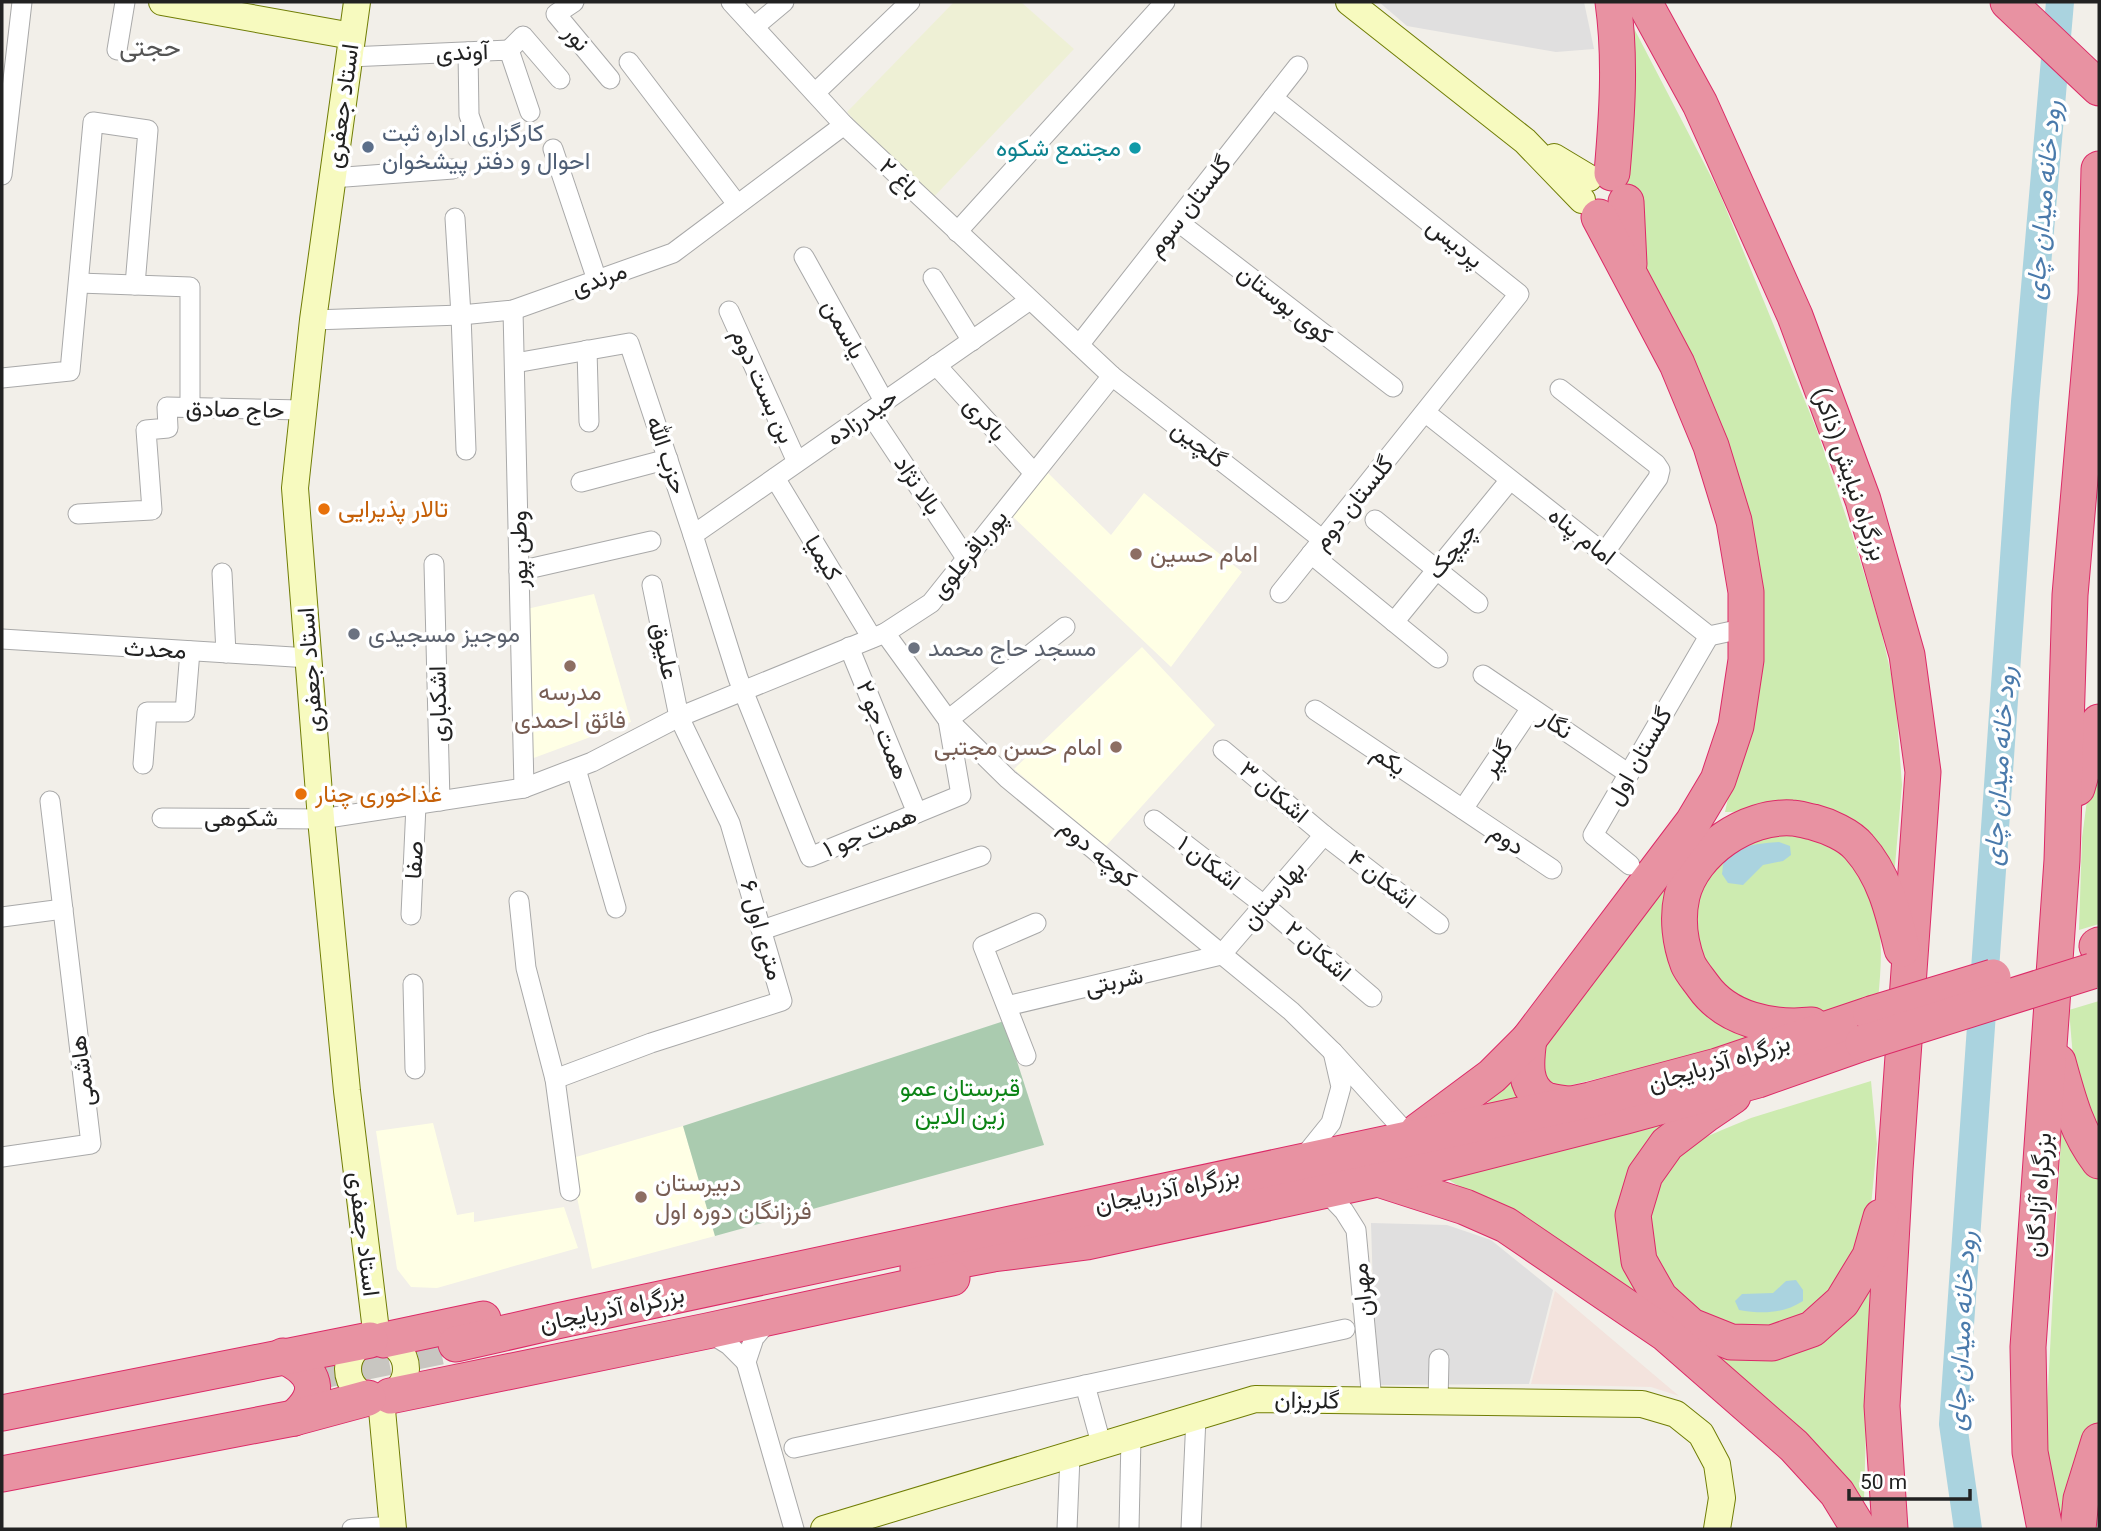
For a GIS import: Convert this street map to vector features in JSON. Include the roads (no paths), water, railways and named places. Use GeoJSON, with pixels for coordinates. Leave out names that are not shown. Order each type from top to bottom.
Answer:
{"type":"FeatureCollection","features":[{"type":"Feature","properties":{"kind":"highway"},"geometry":{"type":"LineString","coordinates":[[1410,1137],[1492,1076],[1529,1039],[1693,822],[1718,780],[1736,726],[1746,660],[1746,593],[1734,521],[1712,446],[1677,364],[1629,275],[1602,194],[1618,107],[1618,37],[1613,2]]}},
{"type":"Feature","properties":{"kind":"highway","name":"بزرگراه نیایش (ذاکر)"},"geometry":{"type":"LineString","coordinates":[[1644,2],[1700,104],[1796,316],[1863,500],[1907,654],[1923,772],[1910,979]]}},
{"type":"Feature","properties":{"kind":"highway"},"geometry":{"type":"LineString","coordinates":[[2008,2],[2099,88]]}},
{"type":"Feature","properties":{"kind":"highway"},"geometry":{"type":"LineString","coordinates":[[1618,107],[1634,66],[1643,54],[1656,44],[1668,47]]}},
{"type":"Feature","properties":{"kind":"highway"},"geometry":{"type":"LineString","coordinates":[[2062,860],[2070,595],[2098,309],[2099,169]]}},
{"type":"Feature","properties":{"kind":"highway"},"geometry":{"type":"LineString","coordinates":[[2062,860],[2079,780],[2099,722]]}},
{"type":"Feature","properties":{"kind":"highway"},"geometry":{"type":"LineString","coordinates":[[1890,1529],[1882,1406],[1895,1170],[1910,979],[1894,915],[1880,875],[1858,845],[1826,825],[1791,818],[1756,822],[1725,839],[1699,863],[1682,895],[1679,931],[1689,966],[1709,995],[1737,1016],[1770,1025],[1867,1028],[2098,960]]}},
{"type":"Feature","properties":{"kind":"highway","name":"بزرگراه آزادگان"},"geometry":{"type":"LineString","coordinates":[[2045,1529],[2030,1452],[2028,1347],[2062,860]]}},
{"type":"Feature","properties":{"kind":"highway","name":"بزرگراه آذربایجان"},"geometry":{"type":"LineString","coordinates":[[461,1353],[993,1254],[1087,1242],[1378,1178],[1758,1080],[1867,1028]]}},
{"type":"Feature","properties":{"kind":"highway","name":"بزرگراه آذربایجان"},"geometry":{"type":"LineString","coordinates":[[461,1353],[557,1321],[1568,1104],[1867,1028]]}},
{"type":"Feature","properties":{"kind":"highway"},"geometry":{"type":"LineString","coordinates":[[2051,1036],[2072,1111],[2084,1141],[2099,1161]]}},
{"type":"Feature","properties":{"kind":"highway"},"geometry":{"type":"LineString","coordinates":[[1529,1039],[1525,1063],[1530,1084],[1545,1099],[1568,1104]]}},
{"type":"Feature","properties":{"kind":"highway"},"geometry":{"type":"LineString","coordinates":[[1758,1080],[1667,1144],[1646,1175],[1633,1215],[1639,1261],[1660,1298],[1691,1326],[1731,1342],[1772,1343],[1812,1329],[1842,1302],[1870,1256],[1895,1170]]}},
{"type":"Feature","properties":{"kind":"highway"},"geometry":{"type":"LineString","coordinates":[[1378,1178],[1465,1207],[1506,1225],[1666,1334],[1794,1446],[1837,1493],[1859,1529]]}},
{"type":"Feature","properties":{"kind":"highway"},"geometry":{"type":"LineString","coordinates":[[2,1474],[296,1386],[377,1340],[461,1353],[707,1331],[1004,1266],[1087,1242]]}},
{"type":"Feature","properties":{"kind":"highway"},"geometry":{"type":"LineString","coordinates":[[2,1413],[296,1386],[380,1398],[461,1353]]}},
{"type":"Feature","properties":{"kind":"highway"},"geometry":{"type":"LineString","coordinates":[[2,1433],[296,1386]]}},
{"type":"Feature","properties":{"kind":"highway"},"geometry":{"type":"LineString","coordinates":[[2,1458],[296,1386]]}},
{"type":"Feature","properties":{"kind":"highway"},"geometry":{"type":"LineString","coordinates":[[2078,1529],[2081,1499],[2099,1441]]}},
{"type":"Feature","properties":{"kind":"main road"},"geometry":{"type":"LineString","coordinates":[[162,2],[351,46]]}},
{"type":"Feature","properties":{"kind":"main road","name":"استاد جعفری"},"geometry":{"type":"LineString","coordinates":[[357,2],[313,320],[295,488],[321,819],[353,1146],[377,1340]]}},
{"type":"Feature","properties":{"kind":"main road"},"geometry":{"type":"LineString","coordinates":[[1349,2],[1525,141],[1602,194]]}},
{"type":"Feature","properties":{"kind":"main road"},"geometry":{"type":"LineString","coordinates":[[377,1340],[400,1350],[407,1366],[403,1384],[380,1398],[357,1391],[350,1381],[348,1368],[351,1356],[358,1346],[377,1340]]}},
{"type":"Feature","properties":{"kind":"main road"},"geometry":{"type":"LineString","coordinates":[[380,1398],[393,1528]]}},
{"type":"Feature","properties":{"kind":"main road","name":"گلریزان"},"geometry":{"type":"LineString","coordinates":[[824,1529],[1255,1399],[1642,1404],[1676,1414],[1701,1434],[1717,1464],[1721,1498],[1717,1529]]}},
{"type":"Feature","properties":{"kind":"street"},"geometry":{"type":"LineString","coordinates":[[2,176],[22,2]]}},
{"type":"Feature","properties":{"kind":"street"},"geometry":{"type":"LineString","coordinates":[[117,50],[125,2]]}},
{"type":"Feature","properties":{"kind":"street","name":"نور"},"geometry":{"type":"LineString","coordinates":[[574,2],[556,14],[610,79]]}},
{"type":"Feature","properties":{"kind":"street","name":"باغ ۲"},"geometry":{"type":"LineString","coordinates":[[731,2],[844,125],[1079,345]]}},
{"type":"Feature","properties":{"kind":"street"},"geometry":{"type":"LineString","coordinates":[[754,27],[784,2]]}},
{"type":"Feature","properties":{"kind":"street"},"geometry":{"type":"LineString","coordinates":[[815,93],[910,2]]}},
{"type":"Feature","properties":{"kind":"street"},"geometry":{"type":"LineString","coordinates":[[957,232],[1165,2]]}},
{"type":"Feature","properties":{"kind":"street"},"geometry":{"type":"LineString","coordinates":[[509,50],[523,36],[560,79]]}},
{"type":"Feature","properties":{"kind":"street","name":"آوندی"},"geometry":{"type":"LineString","coordinates":[[351,46],[468,52],[509,50],[530,112]]}},
{"type":"Feature","properties":{"kind":"street"},"geometry":{"type":"LineString","coordinates":[[468,52],[469,115],[477,138]]}},
{"type":"Feature","properties":{"kind":"street"},"geometry":{"type":"LineString","coordinates":[[629,62],[737,204]]}},
{"type":"Feature","properties":{"kind":"street","name":"گلستان سوم"},"geometry":{"type":"LineString","coordinates":[[1079,345],[1298,66]]}},
{"type":"Feature","properties":{"kind":"street","name":"پردیس"},"geometry":{"type":"LineString","coordinates":[[1273,98],[1519,294],[1426,413]]}},
{"type":"Feature","properties":{"kind":"street"},"geometry":{"type":"LineString","coordinates":[[2,378],[71,371],[93,122],[148,130],[135,285]]}},
{"type":"Feature","properties":{"kind":"street","name":"مرندی"},"geometry":{"type":"LineString","coordinates":[[313,320],[461,316],[513,310],[673,253],[844,125]]}},
{"type":"Feature","properties":{"kind":"street"},"geometry":{"type":"LineString","coordinates":[[553,149],[597,280]]}},
{"type":"Feature","properties":{"kind":"street"},"geometry":{"type":"LineString","coordinates":[[332,178],[453,169]]}},
{"type":"Feature","properties":{"kind":"street"},"geometry":{"type":"LineString","coordinates":[[454,218],[466,450]]}},
{"type":"Feature","properties":{"kind":"street","name":"کوی بوستان"},"geometry":{"type":"LineString","coordinates":[[1177,221],[1392,387]]}},
{"type":"Feature","properties":{"kind":"street","name":"یاسمن"},"geometry":{"type":"LineString","coordinates":[[804,257],[876,407]]}},
{"type":"Feature","properties":{"kind":"street"},"geometry":{"type":"LineString","coordinates":[[933,278],[972,341]]}},
{"type":"Feature","properties":{"kind":"street"},"geometry":{"type":"LineString","coordinates":[[79,283],[190,287],[190,407]]}},
{"type":"Feature","properties":{"kind":"street","name":"حیدرزاده"},"geometry":{"type":"LineString","coordinates":[[694,534],[1030,300]]}},
{"type":"Feature","properties":{"kind":"street","name":"وطن پور"},"geometry":{"type":"LineString","coordinates":[[513,310],[524,788]]}},
{"type":"Feature","properties":{"kind":"street","name":"بن بست دوم"},"geometry":{"type":"LineString","coordinates":[[729,311],[797,462]]}},
{"type":"Feature","properties":{"kind":"street","name":"حزب الله"},"geometry":{"type":"LineString","coordinates":[[514,363],[629,343],[694,534],[740,685]]}},
{"type":"Feature","properties":{"kind":"street","name":"گلچین"},"geometry":{"type":"LineString","coordinates":[[1079,345],[1112,376],[1317,547],[1394,622],[1438,658]]}},
{"type":"Feature","properties":{"kind":"street"},"geometry":{"type":"LineString","coordinates":[[587,350],[589,422]]}},
{"type":"Feature","properties":{"kind":"street","name":"باکری"},"geometry":{"type":"LineString","coordinates":[[936,365],[1034,473]]}},
{"type":"Feature","properties":{"kind":"street","name":"پورباقرعلوی"},"geometry":{"type":"LineString","coordinates":[[524,788],[576,769],[740,685],[878,635],[931,603],[1112,376]]}},
{"type":"Feature","properties":{"kind":"street"},"geometry":{"type":"LineString","coordinates":[[1560,389],[1656,464],[1660,470],[1658,478],[1604,553]]}},
{"type":"Feature","properties":{"kind":"street","name":"حاج صادق"},"geometry":{"type":"LineString","coordinates":[[78,514],[152,510],[146,430],[168,428],[167,407],[303,410]]}},
{"type":"Feature","properties":{"kind":"street","name":"بالا نژاد"},"geometry":{"type":"LineString","coordinates":[[876,407],[966,558]]}},
{"type":"Feature","properties":{"kind":"street","name":"امام پناه"},"geometry":{"type":"LineString","coordinates":[[1426,413],[1709,636]]}},
{"type":"Feature","properties":{"kind":"street","name":"گلستان دوم"},"geometry":{"type":"LineString","coordinates":[[1280,593],[1426,413]]}},
{"type":"Feature","properties":{"kind":"street"},"geometry":{"type":"LineString","coordinates":[[581,482],[668,459]]}},
{"type":"Feature","properties":{"kind":"street","name":"کیمیا"},"geometry":{"type":"LineString","coordinates":[[775,478],[878,635]]}},
{"type":"Feature","properties":{"kind":"street","name":"چیچک"},"geometry":{"type":"LineString","coordinates":[[1394,622],[1510,480]]}},
{"type":"Feature","properties":{"kind":"street"},"geometry":{"type":"LineString","coordinates":[[1375,520],[1478,603]]}},
{"type":"Feature","properties":{"kind":"street"},"geometry":{"type":"LineString","coordinates":[[519,571],[652,541]]}},
{"type":"Feature","properties":{"kind":"street","name":"اشکباری"},"geometry":{"type":"LineString","coordinates":[[434,564],[440,801]]}},
{"type":"Feature","properties":{"kind":"street"},"geometry":{"type":"LineString","coordinates":[[222,573],[226,653]]}},
{"type":"Feature","properties":{"kind":"street","name":"علیوق"},"geometry":{"type":"LineString","coordinates":[[652,585],[679,717]]}},
{"type":"Feature","properties":{"kind":"street"},"geometry":{"type":"LineString","coordinates":[[948,720],[1065,627]]}},
{"type":"Feature","properties":{"kind":"street"},"geometry":{"type":"LineString","coordinates":[[1709,636],[1746,628]]}},
{"type":"Feature","properties":{"kind":"street","name":"کوچه دوم"},"geometry":{"type":"LineString","coordinates":[[878,635],[948,720],[1008,779],[1291,1011],[1333,1052],[1410,1137]]}},
{"type":"Feature","properties":{"kind":"street","name":"گلستان اول"},"geometry":{"type":"LineString","coordinates":[[1630,865],[1593,835],[1709,636]]}},
{"type":"Feature","properties":{"kind":"street","name":"محدث"},"geometry":{"type":"LineString","coordinates":[[2,639],[309,658]]}},
{"type":"Feature","properties":{"kind":"street","name":"همت جو ۲"},"geometry":{"type":"LineString","coordinates":[[849,647],[917,813]]}},
{"type":"Feature","properties":{"kind":"street"},"geometry":{"type":"LineString","coordinates":[[143,764],[147,712],[185,712],[190,651]]}},
{"type":"Feature","properties":{"kind":"street","name":"نگار"},"geometry":{"type":"LineString","coordinates":[[1483,675],[1629,774]]}},
{"type":"Feature","properties":{"kind":"street","name":"همت جو ۱"},"geometry":{"type":"LineString","coordinates":[[740,685],[810,857],[961,795],[948,720]]}},
{"type":"Feature","properties":{"kind":"street","name":"گلپر"},"geometry":{"type":"LineString","coordinates":[[1463,809],[1531,708]]}},
{"type":"Feature","properties":{"kind":"street","name":"یکم"},"geometry":{"type":"LineString","coordinates":[[1315,710],[1463,809]]}},
{"type":"Feature","properties":{"kind":"street","name":"۶ متری اول"},"geometry":{"type":"LineString","coordinates":[[555,1079],[651,1043],[782,1001],[730,823],[679,717]]}},
{"type":"Feature","properties":{"kind":"street","name":"اشکان ۳"},"geometry":{"type":"LineString","coordinates":[[1223,750],[1324,835]]}},
{"type":"Feature","properties":{"kind":"street"},"geometry":{"type":"LineString","coordinates":[[576,769],[615,908]]}},
{"type":"Feature","properties":{"kind":"street","name":"شکوهی"},"geometry":{"type":"LineString","coordinates":[[162,818],[321,819],[524,788]]}},
{"type":"Feature","properties":{"kind":"street"},"geometry":{"type":"LineString","coordinates":[[2,917],[64,909],[50,801]]}},
{"type":"Feature","properties":{"kind":"street","name":"صفا"},"geometry":{"type":"LineString","coordinates":[[411,915],[416,804]]}},
{"type":"Feature","properties":{"kind":"street","name":"دوم"},"geometry":{"type":"LineString","coordinates":[[1463,809],[1552,869]]}},
{"type":"Feature","properties":{"kind":"street","name":"اشکان ۱"},"geometry":{"type":"LineString","coordinates":[[1154,820],[1264,905]]}},
{"type":"Feature","properties":{"kind":"street","name":"بهارستان"},"geometry":{"type":"LineString","coordinates":[[1221,955],[1324,835]]}},
{"type":"Feature","properties":{"kind":"street","name":"اشکان ۴"},"geometry":{"type":"LineString","coordinates":[[1324,835],[1439,924]]}},
{"type":"Feature","properties":{"kind":"street"},"geometry":{"type":"LineString","coordinates":[[762,930],[981,856]]}},
{"type":"Feature","properties":{"kind":"street"},"geometry":{"type":"LineString","coordinates":[[519,901],[526,968],[555,1079],[570,1192]]}},
{"type":"Feature","properties":{"kind":"street","name":"اشکان ۲"},"geometry":{"type":"LineString","coordinates":[[1264,905],[1372,997]]}},
{"type":"Feature","properties":{"kind":"street","name":"هاشمی"},"geometry":{"type":"LineString","coordinates":[[2,1157],[91,1144],[64,909]]}},
{"type":"Feature","properties":{"kind":"street"},"geometry":{"type":"LineString","coordinates":[[1026,1056],[982,946],[1036,923]]}},
{"type":"Feature","properties":{"kind":"street","name":"شربتی"},"geometry":{"type":"LineString","coordinates":[[1007,1006],[1221,955]]}},
{"type":"Feature","properties":{"kind":"street"},"geometry":{"type":"LineString","coordinates":[[413,984],[415,1069]]}},
{"type":"Feature","properties":{"kind":"street"},"geometry":{"type":"LineString","coordinates":[[1300,1161],[1331,1124],[1341,1087],[1333,1052]]}},
{"type":"Feature","properties":{"kind":"street","name":"مهران"},"geometry":{"type":"LineString","coordinates":[[1324,1190],[1345,1211],[1356,1230],[1372,1401]]}},
{"type":"Feature","properties":{"kind":"street"},"geometry":{"type":"LineString","coordinates":[[746,1362],[754,1338],[772,1317]]}},
{"type":"Feature","properties":{"kind":"street"},"geometry":{"type":"LineString","coordinates":[[794,1448],[1345,1329]]}},
{"type":"Feature","properties":{"kind":"street"},"geometry":{"type":"LineString","coordinates":[[707,1331],[729,1345],[746,1362],[794,1529]]}},
{"type":"Feature","properties":{"kind":"street"},"geometry":{"type":"LineString","coordinates":[[1438,1402],[1439,1359]]}},
{"type":"Feature","properties":{"kind":"street"},"geometry":{"type":"LineString","coordinates":[[1085,1385],[1102,1447]]}},
{"type":"Feature","properties":{"kind":"street"},"geometry":{"type":"LineString","coordinates":[[1191,1529],[1196,1418]]}},
{"type":"Feature","properties":{"kind":"street"},"geometry":{"type":"LineString","coordinates":[[1129,1529],[1130,1438]]}},
{"type":"Feature","properties":{"kind":"street"},"geometry":{"type":"LineString","coordinates":[[1067,1529],[1070,1456]]}},
{"type":"Feature","properties":{"kind":"street"},"geometry":{"type":"LineString","coordinates":[[352,1529],[393,1528]]}},
{"type":"Feature","properties":{"kind":"water"},"geometry":{"type":"Polygon","coordinates":[[[1779,842],[1790,846],[1791,855],[1783,861],[1763,865],[1743,885],[1728,883],[1722,874],[1723,864],[1729,856],[1741,848],[1779,842]]]}},
{"type":"Feature","properties":{"kind":"water"},"geometry":{"type":"Polygon","coordinates":[[[1796,1280],[1803,1290],[1803,1301],[1788,1308],[1772,1312],[1739,1310],[1735,1301],[1742,1294],[1773,1293],[1786,1281],[1796,1280]]]}},
{"type":"Feature","properties":{"kind":"waterway","name":"رود خانه میدان چای"},"geometry":{"type":"LineString","coordinates":[[1968,1529],[1953,1424],[2025,402],[2060,2]]}},
{"type":"Feature","properties":{"kind":"tunnel"},"geometry":{"type":"LineString","coordinates":[[302,1375],[456,1344]]}},
{"type":"Feature","properties":{"kind":"place","name":"کارگزاری اداره ثبت احوال و دفتر پیشخوان"},"geometry":{"type":"Point","coordinates":[368,147]}},
{"type":"Feature","properties":{"kind":"place","name":"مجتمع شکوه"},"geometry":{"type":"Point","coordinates":[1135,148]}},
{"type":"Feature","properties":{"kind":"place","name":"تالار پذیرایی"},"geometry":{"type":"Point","coordinates":[324,509]}},
{"type":"Feature","properties":{"kind":"place","name":"امام حسین"},"geometry":{"type":"Point","coordinates":[1136,554]}},
{"type":"Feature","properties":{"kind":"place","name":"موجیز مسجیدی"},"geometry":{"type":"Point","coordinates":[354,634]}},
{"type":"Feature","properties":{"kind":"place","name":"مسجد حاج محمد"},"geometry":{"type":"Point","coordinates":[914,648]}},
{"type":"Feature","properties":{"kind":"place","name":"مدرسه فائق احمدی"},"geometry":{"type":"Point","coordinates":[570,666]}},
{"type":"Feature","properties":{"kind":"place","name":"امام حسن مجتبی"},"geometry":{"type":"Point","coordinates":[1116,747]}},
{"type":"Feature","properties":{"kind":"place","name":"غذاخوری چنار"},"geometry":{"type":"Point","coordinates":[301,794]}},
{"type":"Feature","properties":{"kind":"place","name":"دبیرستان فرزانگان دوره اول"},"geometry":{"type":"Point","coordinates":[641,1197]}},
{"type":"Feature","properties":{"kind":"district","name":"حجتی"},"geometry":{"type":"Point","coordinates":[150,47]}},
{"type":"Feature","properties":{"kind":"park label","name":"قبرستان عمو زین الدین"},"geometry":{"type":"Point","coordinates":[960,1102]}}]}
